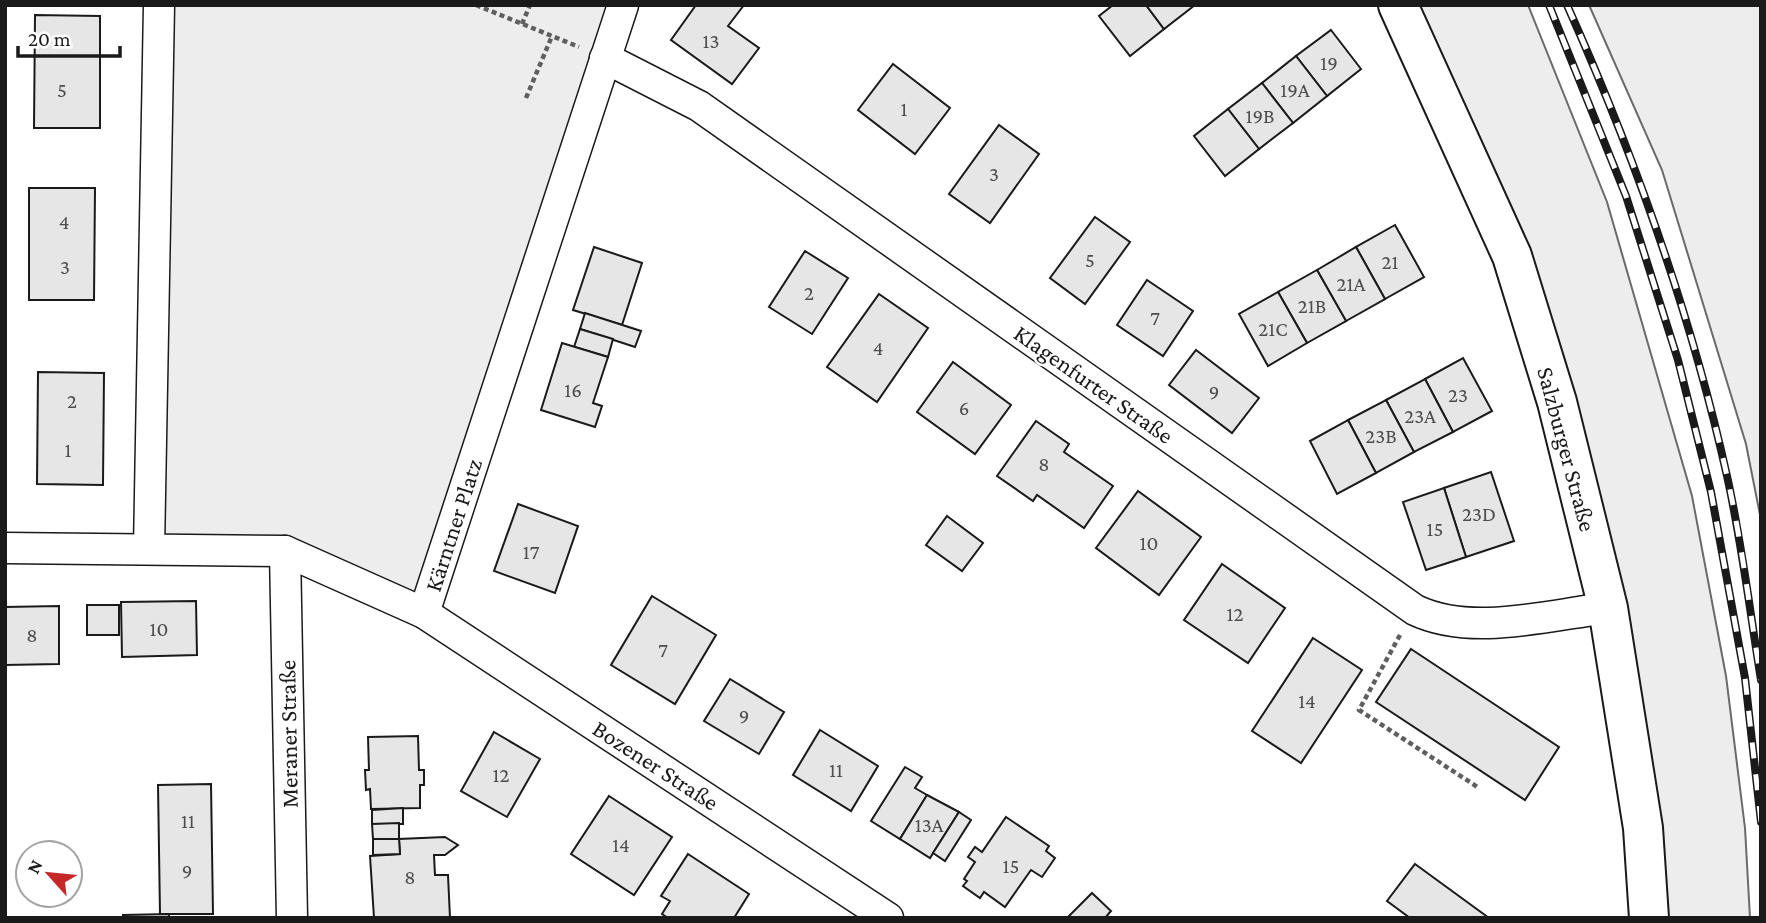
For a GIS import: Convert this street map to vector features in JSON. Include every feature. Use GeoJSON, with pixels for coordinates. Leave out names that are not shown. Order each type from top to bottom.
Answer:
{"type":"FeatureCollection","features":[{"type":"Feature","properties":{"kind":"street"},"geometry":{"type":"LineString","coordinates":[[5,548],[149,549],[159,5]]}},
{"type":"Feature","properties":{"kind":"street","name":"Kärntner Platz"},"geometry":{"type":"LineString","coordinates":[[149,549],[285,551],[424,613],[623,5]]}},
{"type":"Feature","properties":{"kind":"street","name":"Salzburger Straße"},"geometry":{"type":"LineString","coordinates":[[1398,5],[1512,256],[1558,402],[1608,608],[1643,828],[1649,918]]}},
{"type":"Feature","properties":{"kind":"street","name":"Klagenfurter Straße"},"geometry":{"type":"LineString","coordinates":[[605,58],[699,106],[1415,610],[1434,620],[1485,624],[1608,608]]}},
{"type":"Feature","properties":{"kind":"street","name":"Meraner Straße"},"geometry":{"type":"LineString","coordinates":[[285,551],[292,918]]}},
{"type":"Feature","properties":{"kind":"street","name":"Bozener Straße"},"geometry":{"type":"LineString","coordinates":[[424,613],[888,918]]}},
{"type":"Feature","properties":{"kind":"path"},"geometry":{"type":"LineString","coordinates":[[522,5],[529,7],[522,24]]}},
{"type":"Feature","properties":{"kind":"path"},"geometry":{"type":"LineString","coordinates":[[478,6],[605,58]]}},
{"type":"Feature","properties":{"kind":"path"},"geometry":{"type":"LineString","coordinates":[[526,98],[552,36]]}},
{"type":"Feature","properties":{"kind":"path"},"geometry":{"type":"LineString","coordinates":[[1415,610],[1359,710],[1479,788]]}},
{"type":"Feature","properties":{"kind":"shaded area"},"geometry":{"type":"Polygon","coordinates":[[[159,5],[623,5],[424,613],[285,551],[149,549],[159,5]]]}},
{"type":"Feature","properties":{"kind":"shaded area"},"geometry":{"type":"Polygon","coordinates":[[[1398,5],[1528,5],[1607,202],[1692,496],[1726,676],[1745,828],[1750,918],[1649,918],[1557,402],[1398,5]]]}},
{"type":"Feature","properties":{"kind":"shaded area"},"geometry":{"type":"Polygon","coordinates":[[[1589,5],[1761,5],[1761,520],[1746,444],[1662,170],[1589,5]]]}},
{"type":"Feature","properties":{"kind":"building"},"geometry":{"type":"Polygon","coordinates":[[[696,5],[744,5],[728,26],[759,48],[732,84],[671,40],[696,5]]]}},
{"type":"Feature","properties":{"kind":"building"},"geometry":{"type":"Polygon","coordinates":[[[1113,5],[1146,5],[1164,29],[1130,56],[1099,16],[1113,5]]]}},
{"type":"Feature","properties":{"kind":"building"},"geometry":{"type":"Polygon","coordinates":[[[1146,5],[1195,5],[1164,29],[1146,5]]]}},
{"type":"Feature","properties":{"kind":"building"},"geometry":{"type":"Polygon","coordinates":[[[35,15],[100,16],[100,128],[34,128],[35,15]]]}},
{"type":"Feature","properties":{"kind":"building"},"geometry":{"type":"Polygon","coordinates":[[[1331,30],[1361,69],[1327,96],[1296,56],[1331,30]]]}},
{"type":"Feature","properties":{"kind":"building"},"geometry":{"type":"Polygon","coordinates":[[[1296,56],[1327,96],[1293,123],[1262,83],[1296,56]]]}},
{"type":"Feature","properties":{"kind":"building"},"geometry":{"type":"Polygon","coordinates":[[[893,64],[950,108],[915,154],[858,110],[893,64]]]}},
{"type":"Feature","properties":{"kind":"building"},"geometry":{"type":"Polygon","coordinates":[[[1262,83],[1293,123],[1259,149],[1228,109],[1262,83]]]}},
{"type":"Feature","properties":{"kind":"building"},"geometry":{"type":"Polygon","coordinates":[[[1228,109],[1259,149],[1225,176],[1194,136],[1228,109]]]}},
{"type":"Feature","properties":{"kind":"building"},"geometry":{"type":"Polygon","coordinates":[[[999,125],[1039,154],[990,223],[949,194],[999,125]]]}},
{"type":"Feature","properties":{"kind":"building"},"geometry":{"type":"Polygon","coordinates":[[[29,188],[95,188],[94,300],[29,300],[29,188]]]}},
{"type":"Feature","properties":{"kind":"building"},"geometry":{"type":"Polygon","coordinates":[[[1095,217],[1130,242],[1085,304],[1050,278],[1095,217]]]}},
{"type":"Feature","properties":{"kind":"building"},"geometry":{"type":"Polygon","coordinates":[[[1395,225],[1424,277],[1385,299],[1356,247],[1395,225]]]}},
{"type":"Feature","properties":{"kind":"building"},"geometry":{"type":"Polygon","coordinates":[[[594,247],[642,263],[622,325],[573,310],[594,247]]]}},
{"type":"Feature","properties":{"kind":"building"},"geometry":{"type":"Polygon","coordinates":[[[1356,247],[1385,299],[1346,321],[1317,270],[1356,247]]]}},
{"type":"Feature","properties":{"kind":"building"},"geometry":{"type":"Polygon","coordinates":[[[805,251],[848,278],[812,334],[769,307],[805,251]]]}},
{"type":"Feature","properties":{"kind":"building"},"geometry":{"type":"Polygon","coordinates":[[[1317,270],[1346,321],[1307,343],[1278,292],[1317,270]]]}},
{"type":"Feature","properties":{"kind":"building"},"geometry":{"type":"Polygon","coordinates":[[[1147,280],[1193,311],[1163,356],[1117,325],[1147,280]]]}},
{"type":"Feature","properties":{"kind":"building"},"geometry":{"type":"Polygon","coordinates":[[[1278,292],[1307,343],[1268,366],[1239,314],[1278,292]]]}},
{"type":"Feature","properties":{"kind":"building"},"geometry":{"type":"Polygon","coordinates":[[[879,294],[928,328],[877,402],[827,367],[879,294]]]}},
{"type":"Feature","properties":{"kind":"building"},"geometry":{"type":"Polygon","coordinates":[[[585,313],[641,331],[635,347],[580,329],[585,313]]]}},
{"type":"Feature","properties":{"kind":"building"},"geometry":{"type":"Polygon","coordinates":[[[580,329],[613,339],[608,357],[574,347],[580,329]]]}},
{"type":"Feature","properties":{"kind":"building"},"geometry":{"type":"Polygon","coordinates":[[[562,343],[608,357],[593,403],[602,406],[595,427],[541,410],[562,343]]]}},
{"type":"Feature","properties":{"kind":"building"},"geometry":{"type":"Polygon","coordinates":[[[1196,350],[1259,398],[1232,433],[1169,385],[1196,350]]]}},
{"type":"Feature","properties":{"kind":"building"},"geometry":{"type":"Polygon","coordinates":[[[1463,358],[1492,411],[1453,432],[1425,379],[1463,358]]]}},
{"type":"Feature","properties":{"kind":"building"},"geometry":{"type":"Polygon","coordinates":[[[953,362],[1011,405],[975,454],[917,412],[953,362]]]}},
{"type":"Feature","properties":{"kind":"building"},"geometry":{"type":"Polygon","coordinates":[[[38,372],[104,373],[103,485],[37,484],[38,372]]]}},
{"type":"Feature","properties":{"kind":"building"},"geometry":{"type":"Polygon","coordinates":[[[1425,379],[1453,432],[1414,452],[1386,400],[1425,379]]]}},
{"type":"Feature","properties":{"kind":"building"},"geometry":{"type":"Polygon","coordinates":[[[1386,400],[1414,452],[1376,473],[1348,420],[1386,400]]]}},
{"type":"Feature","properties":{"kind":"building"},"geometry":{"type":"Polygon","coordinates":[[[1348,420],[1376,473],[1337,494],[1310,441],[1348,420]]]}},
{"type":"Feature","properties":{"kind":"building"},"geometry":{"type":"Polygon","coordinates":[[[1036,421],[1069,444],[1064,452],[1113,486],[1084,528],[1037,495],[1033,501],[997,476],[1036,421]]]}},
{"type":"Feature","properties":{"kind":"building"},"geometry":{"type":"Polygon","coordinates":[[[1491,472],[1514,541],[1466,557],[1444,488],[1491,472]]]}},
{"type":"Feature","properties":{"kind":"building"},"geometry":{"type":"Polygon","coordinates":[[[1444,488],[1466,557],[1426,570],[1403,502],[1444,488]]]}},
{"type":"Feature","properties":{"kind":"building"},"geometry":{"type":"Polygon","coordinates":[[[1138,491],[1201,537],[1159,595],[1096,548],[1138,491]]]}},
{"type":"Feature","properties":{"kind":"building"},"geometry":{"type":"Polygon","coordinates":[[[518,504],[578,526],[555,593],[494,571],[518,504]]]}},
{"type":"Feature","properties":{"kind":"building"},"geometry":{"type":"Polygon","coordinates":[[[947,516],[983,543],[962,571],[926,545],[947,516]]]}},
{"type":"Feature","properties":{"kind":"building"},"geometry":{"type":"Polygon","coordinates":[[[1222,564],[1285,608],[1248,663],[1184,620],[1222,564]]]}},
{"type":"Feature","properties":{"kind":"building"},"geometry":{"type":"Polygon","coordinates":[[[652,596],[716,635],[675,704],[611,665],[652,596]]]}},
{"type":"Feature","properties":{"kind":"building"},"geometry":{"type":"Polygon","coordinates":[[[196,601],[197,655],[122,657],[121,602],[196,601]]]}},
{"type":"Feature","properties":{"kind":"building"},"geometry":{"type":"Polygon","coordinates":[[[87,605],[119,605],[119,635],[87,635],[87,605]]]}},
{"type":"Feature","properties":{"kind":"building"},"geometry":{"type":"Polygon","coordinates":[[[59,606],[59,664],[5,665],[5,607],[59,606]]]}},
{"type":"Feature","properties":{"kind":"building"},"geometry":{"type":"Polygon","coordinates":[[[1313,638],[1362,670],[1301,763],[1252,731],[1313,638]]]}},
{"type":"Feature","properties":{"kind":"building"},"geometry":{"type":"Polygon","coordinates":[[[1411,649],[1559,747],[1525,800],[1376,702],[1411,649]]]}},
{"type":"Feature","properties":{"kind":"building"},"geometry":{"type":"Polygon","coordinates":[[[730,679],[784,712],[759,754],[704,721],[730,679]]]}},
{"type":"Feature","properties":{"kind":"building"},"geometry":{"type":"Polygon","coordinates":[[[820,730],[878,766],[851,811],[793,775],[820,730]]]}},
{"type":"Feature","properties":{"kind":"building"},"geometry":{"type":"Polygon","coordinates":[[[494,732],[540,759],[507,817],[461,791],[494,732]]]}},
{"type":"Feature","properties":{"kind":"building"},"geometry":{"type":"Polygon","coordinates":[[[418,736],[419,770],[424,770],[424,785],[420,785],[420,808],[371,809],[365,770],[369,770],[368,737],[418,736]]]}},
{"type":"Feature","properties":{"kind":"building"},"geometry":{"type":"Polygon","coordinates":[[[905,767],[922,777],[915,788],[927,795],[900,839],[871,821],[905,767]]]}},
{"type":"Feature","properties":{"kind":"building"},"geometry":{"type":"Polygon","coordinates":[[[211,784],[213,914],[160,914],[158,785],[211,784]]]}},
{"type":"Feature","properties":{"kind":"building"},"geometry":{"type":"Polygon","coordinates":[[[927,795],[959,812],[930,858],[900,839],[927,795]]]}},
{"type":"Feature","properties":{"kind":"building"},"geometry":{"type":"Polygon","coordinates":[[[609,796],[672,837],[634,895],[571,854],[609,796]]]}},
{"type":"Feature","properties":{"kind":"building"},"geometry":{"type":"Polygon","coordinates":[[[403,808],[403,824],[372,824],[372,810],[403,808]]]}},
{"type":"Feature","properties":{"kind":"building"},"geometry":{"type":"Polygon","coordinates":[[[959,812],[971,820],[945,861],[933,853],[959,812]]]}},
{"type":"Feature","properties":{"kind":"building"},"geometry":{"type":"Polygon","coordinates":[[[1006,817],[1049,846],[1046,851],[1055,858],[1042,877],[1031,870],[1005,907],[984,892],[980,898],[963,886],[967,881],[964,879],[975,862],[968,857],[975,847],[982,852],[1006,817]]]}},
{"type":"Feature","properties":{"kind":"building"},"geometry":{"type":"Polygon","coordinates":[[[399,823],[399,839],[373,839],[372,824],[399,823]]]}},
{"type":"Feature","properties":{"kind":"building"},"geometry":{"type":"Polygon","coordinates":[[[445,837],[458,845],[445,855],[434,855],[435,875],[448,875],[450,918],[374,918],[370,856],[400,854],[399,839],[445,837]]]}},
{"type":"Feature","properties":{"kind":"building"},"geometry":{"type":"Polygon","coordinates":[[[373,839],[399,839],[400,854],[373,855],[373,839]]]}},
{"type":"Feature","properties":{"kind":"building"},"geometry":{"type":"Polygon","coordinates":[[[688,854],[749,894],[734,918],[668,918],[662,914],[670,901],[661,896],[688,854]]]}},
{"type":"Feature","properties":{"kind":"building"},"geometry":{"type":"Polygon","coordinates":[[[1415,864],[1489,918],[1410,918],[1387,901],[1415,864]]]}},
{"type":"Feature","properties":{"kind":"building"},"geometry":{"type":"Polygon","coordinates":[[[1092,893],[1111,911],[1105,918],[1067,918],[1092,893]]]}},
{"type":"Feature","properties":{"kind":"building"},"geometry":{"type":"Polygon","coordinates":[[[169,914],[169,918],[123,918],[123,915],[169,914]]]}},
{"type":"Feature","properties":{"kind":"railway"},"geometry":{"type":"LineString","coordinates":[[1549,5],[1626,196],[1678,360],[1711,492],[1745,678],[1761,822]]}},
{"type":"Feature","properties":{"kind":"railway"},"geometry":{"type":"LineString","coordinates":[[1567,5],[1638,178],[1696,355],[1713,415],[1732,501],[1761,680]]}}]}
